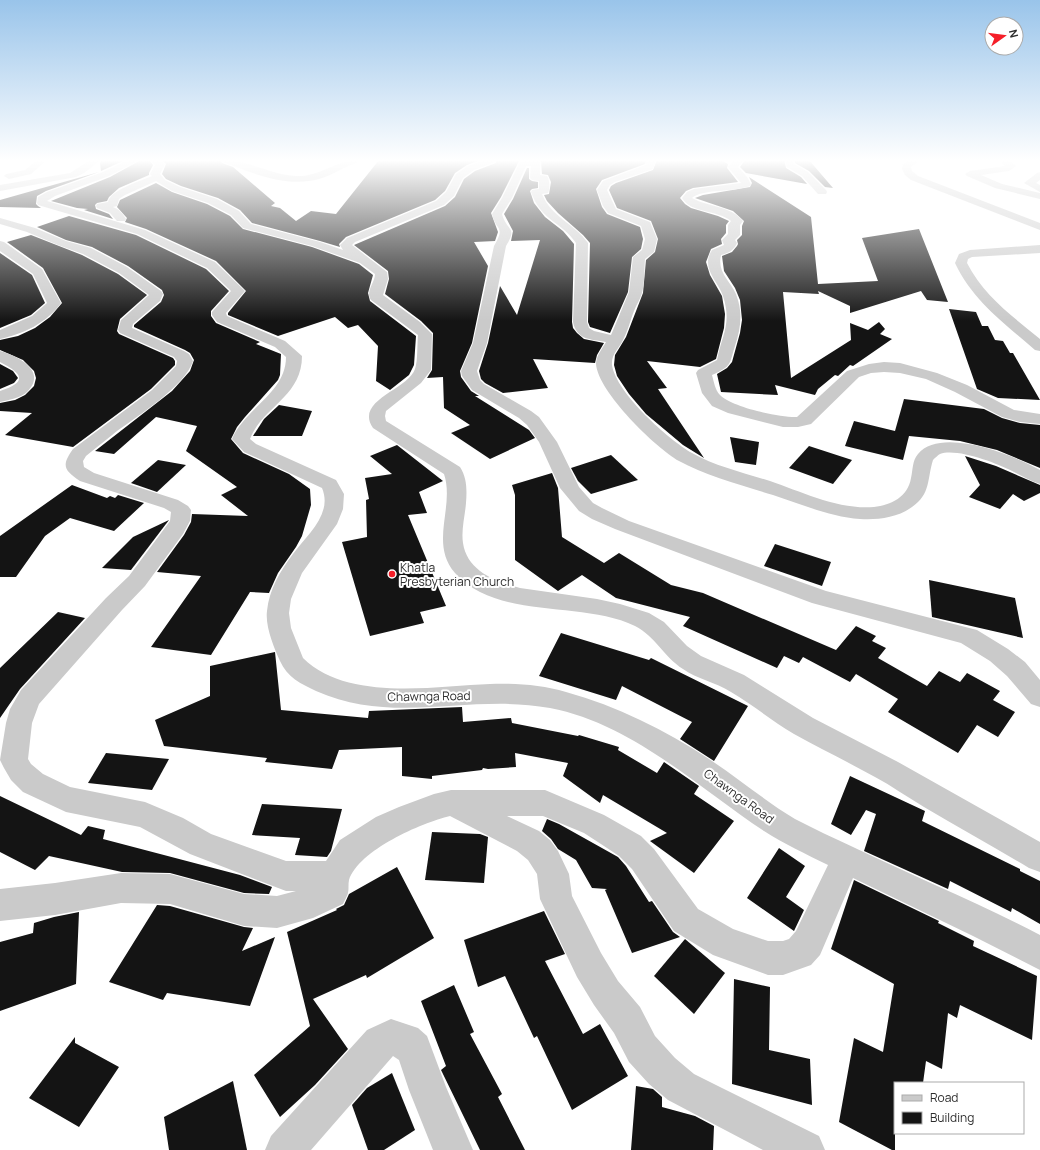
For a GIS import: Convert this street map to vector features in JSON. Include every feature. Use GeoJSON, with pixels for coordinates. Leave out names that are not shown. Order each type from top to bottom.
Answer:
{"type":"FeatureCollection","features":[{"type":"Feature","properties":{"kind":"street","name":"Chawnga Road"},"geometry":{"type":"LineString","coordinates":[[77,214],[141,232],[211,265],[238,291],[219,312],[222,319],[280,344],[294,356],[294,368],[286,384],[244,429],[241,439],[250,448],[330,484],[335,497],[332,515],[327,524],[290,573],[285,582],[282,594],[278,618],[280,630],[294,665],[324,685],[371,696],[408,699],[517,694],[550,698],[596,713],[624,725],[686,759],[767,818],[846,860],[985,924],[1040,953]]}},
{"type":"Feature","properties":{"kind":"street"},"geometry":{"type":"LineString","coordinates":[[117,214],[125,222],[124,226]]}},
{"type":"Feature","properties":{"kind":"street"},"geometry":{"type":"LineString","coordinates":[[236,214],[247,226],[316,244],[373,265]]}},
{"type":"Feature","properties":{"kind":"street"},"geometry":{"type":"LineString","coordinates":[[415,214],[348,242],[346,247],[381,272],[382,278],[375,293],[376,297],[422,330],[426,339],[423,370],[414,380],[380,408],[376,414],[376,419],[379,424],[453,471],[457,479],[457,486],[452,523],[452,545],[455,556],[462,568],[476,580],[495,590],[526,597],[609,608],[643,620],[665,635],[669,644],[693,663],[728,678],[803,725],[883,767],[1040,858]]}},
{"type":"Feature","properties":{"kind":"street"},"geometry":{"type":"LineString","coordinates":[[497,214],[499,222],[506,231],[506,236],[500,247],[500,256],[495,265],[480,343],[470,375],[478,387],[519,410],[533,420],[546,437],[568,484],[578,499],[587,507],[622,525],[797,590],[892,617],[969,636],[999,655],[1016,669],[1040,696]]}},
{"type":"Feature","properties":{"kind":"street"},"geometry":{"type":"LineString","coordinates":[[548,214],[577,233],[582,243],[580,322],[582,330],[590,335],[616,340]]}},
{"type":"Feature","properties":{"kind":"street"},"geometry":{"type":"LineString","coordinates":[[620,214],[646,224],[651,239],[648,252],[638,257],[636,290],[616,340],[607,350],[604,358],[605,369],[611,382],[633,414],[657,436],[683,456],[732,476],[839,509],[862,512],[884,512],[900,507],[912,498],[920,485],[925,458],[931,451],[946,448],[977,451],[1002,460],[1040,478]]}},
{"type":"Feature","properties":{"kind":"street"},"geometry":{"type":"LineString","coordinates":[[728,214],[737,221],[734,225],[734,235],[728,240],[731,243],[727,250],[716,253],[713,260],[714,271],[729,294],[730,304],[733,309],[734,326],[732,338],[725,354],[724,362],[704,373],[708,391],[714,399],[724,407],[770,420],[797,422],[805,420],[854,374],[860,371],[879,368],[894,368],[921,372],[949,382],[1003,412],[1040,419]]}},
{"type":"Feature","properties":{"kind":"street"},"geometry":{"type":"LineString","coordinates":[[1008,214],[1040,226]]}},
{"type":"Feature","properties":{"kind":"street"},"geometry":{"type":"LineString","coordinates":[[0,222],[31,230],[62,243],[87,251],[122,270],[156,294],[155,298],[126,323],[125,330],[179,354],[184,357],[185,361],[183,368],[158,393],[79,453],[74,461],[75,469],[87,477],[177,506],[181,510],[182,515],[178,525],[166,544],[137,581],[103,615],[30,697],[22,710],[14,760],[21,772],[33,783],[66,799],[116,808],[145,816],[172,828],[201,844],[286,876],[334,876]]}},
{"type":"Feature","properties":{"kind":"street"},"geometry":{"type":"LineString","coordinates":[[0,245],[10,254],[38,272],[54,303],[52,307],[36,319],[0,335]]}},
{"type":"Feature","properties":{"kind":"street"},"geometry":{"type":"LineString","coordinates":[[1040,249],[970,254],[963,257],[960,263],[964,273],[975,290],[994,310],[1040,347]]}},
{"type":"Feature","properties":{"kind":"street"},"geometry":{"type":"LineString","coordinates":[[0,356],[21,368],[27,376],[27,380],[20,390],[0,397]]}},
{"type":"Feature","properties":{"kind":"street"},"geometry":{"type":"LineString","coordinates":[[451,803],[528,842],[539,850],[547,861],[553,874],[556,900],[589,965],[606,993],[627,1020],[642,1048],[662,1071],[681,1086],[708,1102],[805,1150]]}},
{"type":"Feature","properties":{"kind":"street"},"geometry":{"type":"LineString","coordinates":[[0,905],[55,899],[121,888],[170,889],[244,910],[277,912],[313,902],[332,893],[334,876],[351,850],[387,827],[409,816],[451,803],[545,803],[594,824],[615,836],[643,859],[686,920],[725,943],[768,958],[783,958],[799,953],[808,943],[846,860]]}},
{"type":"Feature","properties":{"kind":"street"},"geometry":{"type":"LineString","coordinates":[[285,1150],[380,1042],[391,1037],[405,1040],[414,1049],[428,1090],[453,1150]]}},
{"type":"Feature","properties":{"kind":"building"},"geometry":{"type":"Polygon","coordinates":[[[96,214],[108,214],[113,219],[96,214]]]}},
{"type":"Feature","properties":{"kind":"building"},"geometry":{"type":"Polygon","coordinates":[[[123,214],[226,214],[243,229],[312,247],[359,264],[373,275],[368,293],[370,301],[416,336],[414,365],[409,375],[390,390],[376,381],[378,346],[358,325],[348,328],[335,317],[278,336],[228,315],[246,291],[216,261],[146,229],[125,222],[127,218],[123,214]]]}},
{"type":"Feature","properties":{"kind":"building"},"geometry":{"type":"Polygon","coordinates":[[[243,214],[287,214],[296,221],[307,214],[402,214],[346,237],[339,244],[340,247],[252,223],[243,214]]]}},
{"type":"Feature","properties":{"kind":"building"},"geometry":{"type":"Polygon","coordinates":[[[427,214],[491,214],[498,232],[495,241],[474,242],[488,266],[472,343],[460,371],[461,377],[471,391],[479,396],[475,396],[529,430],[535,438],[490,459],[451,433],[470,425],[444,408],[443,377],[427,378],[432,370],[433,333],[421,321],[385,294],[389,279],[388,271],[354,245],[427,214]]]}},
{"type":"Feature","properties":{"kind":"building"},"geometry":{"type":"Polygon","coordinates":[[[504,214],[542,214],[563,231],[574,244],[573,328],[584,339],[604,343],[597,355],[595,363],[533,359],[548,388],[503,393],[485,383],[481,379],[479,371],[488,343],[500,286],[517,315],[540,240],[511,241],[513,231],[504,214]]]}},
{"type":"Feature","properties":{"kind":"building"},"geometry":{"type":"Polygon","coordinates":[[[559,214],[607,214],[640,227],[643,239],[641,249],[632,257],[628,292],[610,333],[590,327],[588,322],[590,243],[559,214]]]}},
{"type":"Feature","properties":{"kind":"building"},"geometry":{"type":"Polygon","coordinates":[[[632,214],[710,214],[729,221],[726,225],[726,233],[721,239],[722,244],[711,249],[706,262],[710,275],[722,296],[725,314],[724,328],[716,359],[700,367],[647,361],[667,388],[658,389],[704,458],[683,445],[646,414],[629,394],[617,376],[614,365],[615,355],[626,337],[643,293],[646,260],[655,252],[658,239],[651,221],[632,214]]]}},
{"type":"Feature","properties":{"kind":"building"},"geometry":{"type":"Polygon","coordinates":[[[736,214],[806,214],[811,217],[818,284],[878,281],[862,238],[919,229],[948,302],[927,300],[921,291],[850,313],[850,306],[818,291],[819,294],[783,292],[791,378],[851,340],[850,323],[868,330],[879,322],[885,329],[880,334],[892,339],[853,366],[850,365],[838,376],[835,375],[818,389],[815,395],[775,385],[778,395],[721,392],[717,374],[727,368],[732,362],[742,320],[740,300],[735,288],[724,271],[722,256],[732,252],[737,246],[737,240],[742,235],[742,226],[744,221],[736,214]]]}},
{"type":"Feature","properties":{"kind":"building"},"geometry":{"type":"Polygon","coordinates":[[[69,216],[136,235],[206,269],[229,291],[211,311],[211,316],[216,323],[260,342],[256,344],[281,354],[280,375],[278,380],[237,427],[231,439],[243,453],[289,474],[310,489],[311,505],[302,536],[278,573],[269,593],[250,592],[211,655],[151,647],[201,576],[157,572],[184,535],[191,522],[192,514],[248,516],[221,495],[237,487],[186,451],[197,426],[156,417],[114,454],[95,451],[172,391],[190,371],[194,360],[190,353],[185,350],[134,327],[134,325],[161,302],[164,295],[162,290],[128,266],[92,247],[66,240],[37,227],[69,216]]]}},
{"type":"Feature","properties":{"kind":"building"},"geometry":{"type":"Polygon","coordinates":[[[31,235],[82,255],[118,274],[147,295],[120,319],[117,331],[119,334],[173,358],[175,361],[175,365],[151,389],[73,447],[5,435],[32,413],[0,411],[0,403],[15,400],[25,395],[34,386],[36,378],[34,371],[23,360],[0,350],[0,340],[18,336],[35,328],[50,317],[62,303],[43,268],[7,242],[31,235]]]}},
{"type":"Feature","properties":{"kind":"building"},"geometry":{"type":"Polygon","coordinates":[[[0,253],[32,275],[45,303],[31,315],[0,328],[0,253]]]}},
{"type":"Feature","properties":{"kind":"building"},"geometry":{"type":"Polygon","coordinates":[[[949,309],[976,312],[982,326],[988,326],[995,340],[1003,341],[1010,353],[1013,353],[1040,400],[998,398],[977,389],[949,309]]]}},
{"type":"Feature","properties":{"kind":"building"},"geometry":{"type":"Polygon","coordinates":[[[0,364],[13,371],[18,378],[14,383],[0,389],[0,364]]]}},
{"type":"Feature","properties":{"kind":"building"},"geometry":{"type":"Polygon","coordinates":[[[904,399],[984,409],[1002,418],[1020,423],[1040,425],[1040,468],[997,450],[960,441],[909,436],[903,460],[845,446],[854,421],[895,431],[904,399]]]}},
{"type":"Feature","properties":{"kind":"building"},"geometry":{"type":"Polygon","coordinates":[[[279,405],[312,411],[302,436],[253,436],[264,419],[279,405]]]}},
{"type":"Feature","properties":{"kind":"building"},"geometry":{"type":"Polygon","coordinates":[[[730,437],[759,442],[756,465],[735,462],[730,437]]]}},
{"type":"Feature","properties":{"kind":"building","name":"Khatla Presbyterian Church"},"geometry":{"type":"Polygon","coordinates":[[[397,445],[443,481],[419,492],[427,513],[408,515],[446,606],[420,612],[424,623],[370,636],[342,542],[367,537],[366,500],[369,499],[365,478],[392,474],[370,456],[397,445]]]}},
{"type":"Feature","properties":{"kind":"building"},"geometry":{"type":"Polygon","coordinates":[[[809,446],[852,460],[833,484],[789,468],[809,446]]]}},
{"type":"Feature","properties":{"kind":"building"},"geometry":{"type":"Polygon","coordinates":[[[611,455],[638,480],[591,494],[578,481],[571,468],[611,455]]]}},
{"type":"Feature","properties":{"kind":"building"},"geometry":{"type":"Polygon","coordinates":[[[965,456],[996,466],[1040,485],[1040,493],[1024,501],[1013,494],[1000,509],[969,497],[980,485],[965,456]]]}},
{"type":"Feature","properties":{"kind":"building"},"geometry":{"type":"Polygon","coordinates":[[[158,460],[186,465],[157,492],[131,483],[158,460]]]}},
{"type":"Feature","properties":{"kind":"building"},"geometry":{"type":"Polygon","coordinates":[[[552,473],[558,488],[562,537],[604,563],[619,553],[671,585],[703,593],[836,650],[856,626],[876,636],[872,641],[886,648],[878,658],[927,686],[939,671],[960,682],[967,673],[1000,691],[993,700],[1015,712],[998,737],[977,725],[958,753],[888,712],[898,699],[856,674],[850,682],[803,657],[799,663],[784,656],[777,668],[683,626],[690,617],[616,598],[582,575],[558,591],[515,560],[515,495],[512,485],[552,473]]]}},
{"type":"Feature","properties":{"kind":"building"},"geometry":{"type":"Polygon","coordinates":[[[72,485],[107,498],[110,496],[115,498],[118,495],[144,503],[114,531],[70,518],[45,536],[16,577],[0,577],[0,536],[72,485]]]}},
{"type":"Feature","properties":{"kind":"building"},"geometry":{"type":"Polygon","coordinates":[[[169,520],[131,570],[102,568],[133,537],[169,520]]]}},
{"type":"Feature","properties":{"kind":"building"},"geometry":{"type":"Polygon","coordinates":[[[775,544],[831,562],[822,586],[764,566],[775,544]]]}},
{"type":"Feature","properties":{"kind":"building"},"geometry":{"type":"Polygon","coordinates":[[[929,580],[1015,598],[1023,638],[932,617],[929,580]]]}},
{"type":"Feature","properties":{"kind":"building"},"geometry":{"type":"Polygon","coordinates":[[[58,612],[85,618],[20,689],[0,718],[0,668],[58,612]]]}},
{"type":"Feature","properties":{"kind":"building"},"geometry":{"type":"Polygon","coordinates":[[[561,633],[649,660],[651,658],[748,706],[714,761],[680,739],[692,722],[622,686],[616,700],[539,676],[561,633]]]}},
{"type":"Feature","properties":{"kind":"building"},"geometry":{"type":"Polygon","coordinates":[[[275,652],[281,710],[368,718],[369,711],[462,707],[463,722],[511,718],[512,723],[579,735],[619,747],[618,750],[657,773],[664,762],[699,786],[694,794],[734,821],[694,873],[650,841],[667,833],[603,795],[600,803],[563,776],[568,763],[515,753],[516,767],[483,768],[482,770],[432,776],[432,779],[402,776],[402,747],[339,750],[332,769],[265,762],[267,758],[164,746],[155,720],[210,696],[210,666],[275,652]]]}},
{"type":"Feature","properties":{"kind":"building"},"geometry":{"type":"Polygon","coordinates":[[[106,753],[169,759],[152,790],[88,783],[106,753]]]}},
{"type":"Feature","properties":{"kind":"building"},"geometry":{"type":"Polygon","coordinates":[[[850,776],[925,811],[922,821],[1020,869],[1020,871],[1040,881],[1040,924],[1012,908],[1011,912],[950,881],[948,889],[864,851],[876,814],[866,810],[851,835],[831,824],[850,776]]]}},
{"type":"Feature","properties":{"kind":"building"},"geometry":{"type":"Polygon","coordinates":[[[0,796],[81,835],[88,826],[105,830],[103,839],[240,875],[272,887],[269,894],[244,893],[170,873],[122,872],[49,856],[35,870],[0,852],[0,796]]]}},
{"type":"Feature","properties":{"kind":"building"},"geometry":{"type":"Polygon","coordinates":[[[262,804],[342,809],[331,851],[327,857],[295,855],[300,838],[252,835],[262,804]]]}},
{"type":"Feature","properties":{"kind":"building"},"geometry":{"type":"Polygon","coordinates":[[[547,819],[559,824],[618,857],[626,866],[649,902],[652,901],[673,932],[680,937],[632,953],[605,890],[607,889],[592,888],[576,860],[558,849],[551,839],[542,831],[547,819]]]}},
{"type":"Feature","properties":{"kind":"building"},"geometry":{"type":"Polygon","coordinates":[[[432,832],[480,834],[488,837],[484,883],[425,880],[432,832]]]}},
{"type":"Feature","properties":{"kind":"building"},"geometry":{"type":"Polygon","coordinates":[[[779,848],[805,866],[786,897],[804,910],[794,931],[747,898],[779,848]]]}},
{"type":"Feature","properties":{"kind":"building"},"geometry":{"type":"Polygon","coordinates":[[[397,867],[434,938],[367,978],[366,975],[313,999],[348,1049],[315,1085],[280,1117],[254,1075],[310,1026],[287,932],[337,910],[336,909],[344,905],[349,894],[397,867]]]}},
{"type":"Feature","properties":{"kind":"building"},"geometry":{"type":"Polygon","coordinates":[[[854,880],[939,921],[938,923],[974,941],[973,946],[1037,976],[1032,1040],[960,1005],[957,1018],[948,1013],[942,1069],[926,1061],[923,1082],[894,1082],[895,1150],[892,1150],[839,1122],[854,1038],[883,1052],[894,984],[831,949],[854,880]]]}},
{"type":"Feature","properties":{"kind":"building"},"geometry":{"type":"Polygon","coordinates":[[[157,905],[170,906],[244,927],[253,928],[242,951],[275,937],[250,1006],[167,993],[163,1000],[109,982],[157,905]]]}},
{"type":"Feature","properties":{"kind":"building"},"geometry":{"type":"Polygon","coordinates":[[[544,911],[565,954],[545,961],[583,1034],[600,1024],[628,1076],[572,1110],[537,1036],[534,1038],[505,976],[478,987],[464,940],[544,911]]]}},
{"type":"Feature","properties":{"kind":"building"},"geometry":{"type":"Polygon","coordinates":[[[79,912],[76,984],[0,1011],[0,942],[33,933],[34,923],[79,912]]]}},
{"type":"Feature","properties":{"kind":"building"},"geometry":{"type":"Polygon","coordinates":[[[685,939],[725,973],[694,1014],[654,976],[685,939]]]}},
{"type":"Feature","properties":{"kind":"building"},"geometry":{"type":"Polygon","coordinates":[[[734,979],[770,987],[769,1050],[810,1059],[812,1105],[732,1084],[734,979]]]}},
{"type":"Feature","properties":{"kind":"building"},"geometry":{"type":"Polygon","coordinates":[[[454,985],[474,1032],[470,1034],[502,1094],[498,1097],[525,1150],[480,1150],[441,1070],[446,1066],[421,1001],[454,985]]]}},
{"type":"Feature","properties":{"kind":"building"},"geometry":{"type":"Polygon","coordinates":[[[75,1037],[75,1043],[119,1067],[79,1127],[29,1098],[75,1037]]]}},
{"type":"Feature","properties":{"kind":"building"},"geometry":{"type":"Polygon","coordinates":[[[392,1073],[415,1130],[384,1150],[368,1150],[352,1105],[367,1088],[392,1073]]]}},
{"type":"Feature","properties":{"kind":"building"},"geometry":{"type":"Polygon","coordinates":[[[233,1081],[247,1150],[169,1150],[164,1117],[233,1081]]]}},
{"type":"Feature","properties":{"kind":"building"},"geometry":{"type":"Polygon","coordinates":[[[636,1086],[653,1089],[662,1097],[662,1107],[695,1116],[714,1126],[713,1150],[631,1150],[636,1086]]]}},
{"type":"Feature","properties":{"kind":"place","name":"Khatla Presbyterian Church"},"geometry":{"type":"Point","coordinates":[392,574]}}]}
